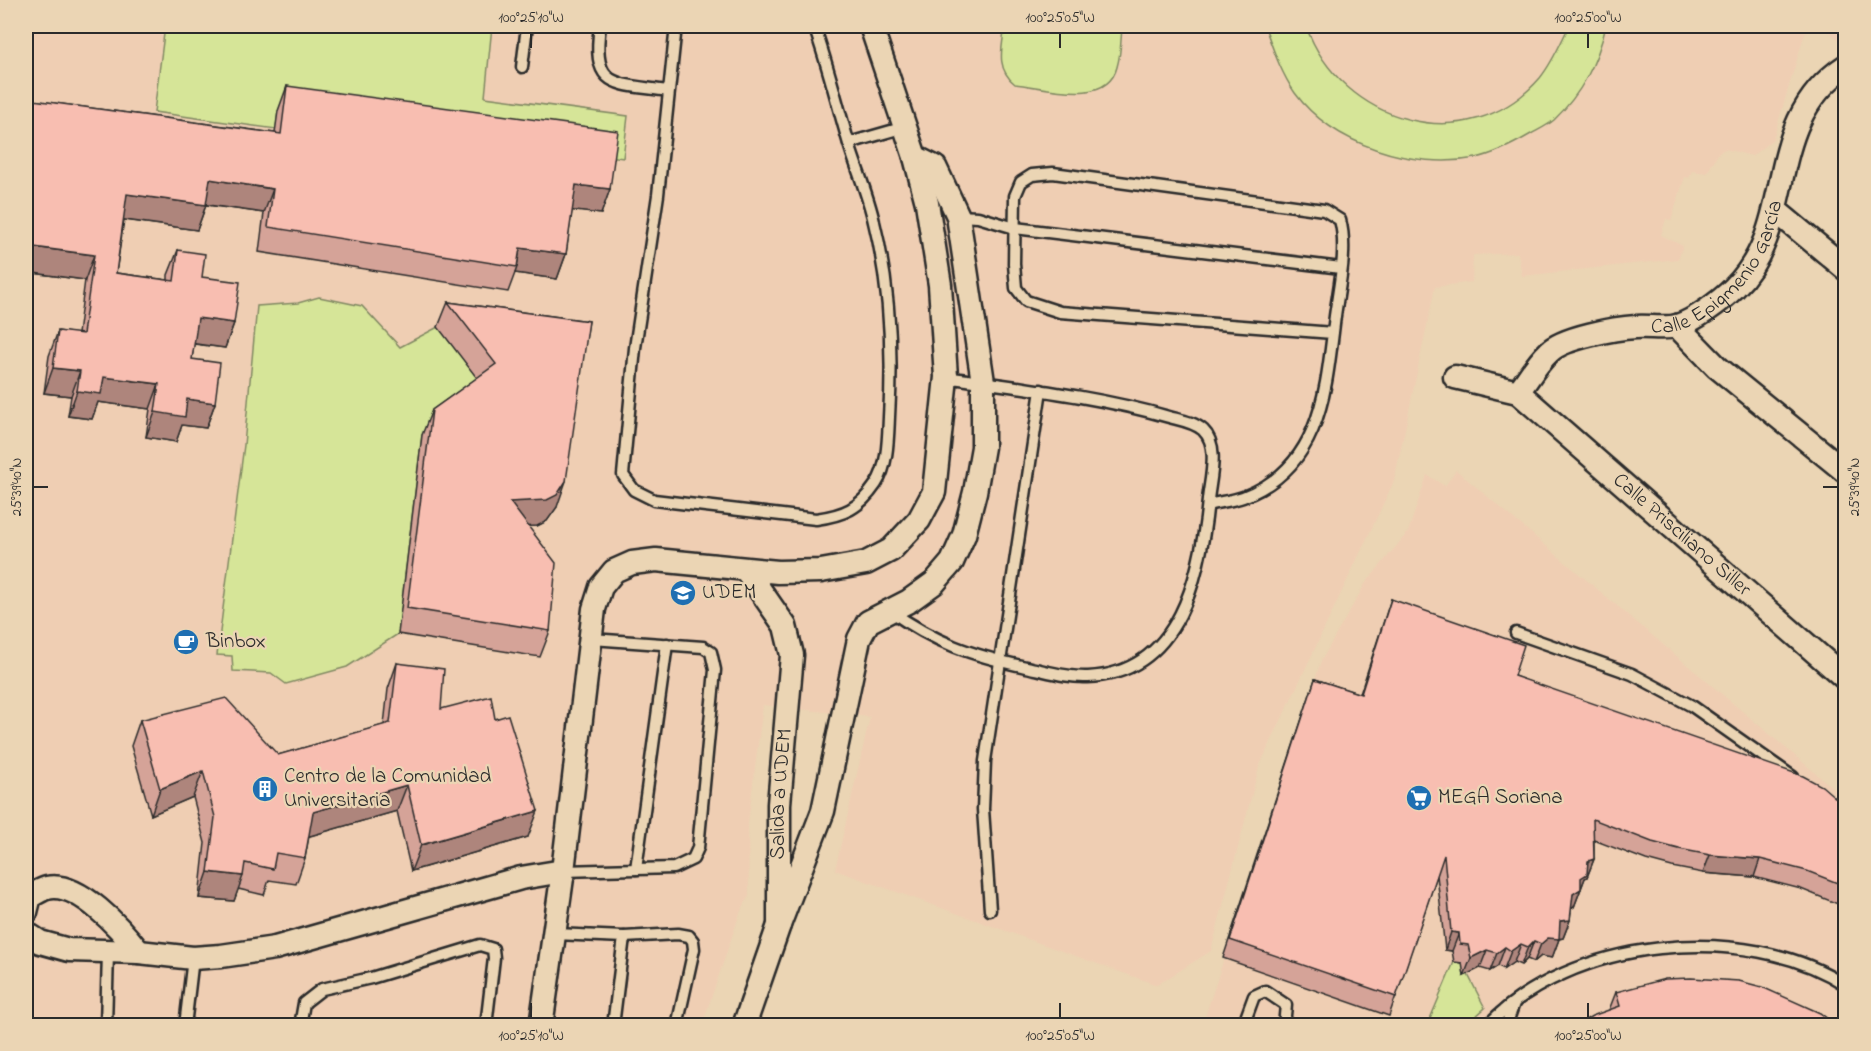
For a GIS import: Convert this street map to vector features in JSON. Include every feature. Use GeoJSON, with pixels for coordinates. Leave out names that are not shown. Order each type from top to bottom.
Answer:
{"type":"FeatureCollection","features":[{"type":"Feature","properties":{"kind":"street"},"geometry":{"type":"LineString","coordinates":[[541,1026],[555,934],[594,609],[601,587],[614,571],[632,563],[656,560],[746,570],[821,571],[866,563],[891,550],[919,520],[934,492],[946,377],[940,285],[927,203],[915,157],[871,26]]}},
{"type":"Feature","properties":{"kind":"street","name":"Calle Epigmenio García"},"geometry":{"type":"LineString","coordinates":[[1518,392],[1550,350],[1577,339],[1632,327],[1677,326],[1718,303],[1736,286],[1759,253],[1770,230],[1780,179],[1800,116],[1815,91],[1845,66]]}},
{"type":"Feature","properties":{"kind":"street"},"geometry":{"type":"LineString","coordinates":[[779,925],[823,811],[859,639],[868,622],[909,601],[934,583],[952,562],[964,535],[983,447],[983,382],[958,216],[935,167],[915,157]]}},
{"type":"Feature","properties":{"kind":"street"},"geometry":{"type":"LineString","coordinates":[[1775,210],[1845,269]]}},
{"type":"Feature","properties":{"kind":"street"},"geometry":{"type":"LineString","coordinates":[[1677,326],[1717,367],[1845,472]]}},
{"type":"Feature","properties":{"kind":"street"},"geometry":{"type":"LineString","coordinates":[[1455,377],[1518,392]]}},
{"type":"Feature","properties":{"kind":"street","name":"Calle Prisciliano Siller"},"geometry":{"type":"LineString","coordinates":[[1518,392],[1845,679]]}},
{"type":"Feature","properties":{"kind":"street","name":"Salida a UDEM"},"geometry":{"type":"LineString","coordinates":[[744,1026],[779,925],[779,804],[792,655],[785,626],[746,570]]}},
{"type":"Feature","properties":{"kind":"street"},"geometry":{"type":"LineString","coordinates":[[26,933],[56,948],[139,952],[193,958],[275,948],[521,878],[563,871]]}},
{"type":"Feature","properties":{"kind":"street"},"geometry":{"type":"LineString","coordinates":[[26,912],[30,896],[47,888],[73,891],[95,906],[139,952]]}},
{"type":"Feature","properties":{"kind":"lane"},"geometry":{"type":"LineString","coordinates":[[522,67],[527,26]]}},
{"type":"Feature","properties":{"kind":"lane"},"geometry":{"type":"LineString","coordinates":[[600,26],[597,50],[602,74],[612,82],[668,91]]}},
{"type":"Feature","properties":{"kind":"lane"},"geometry":{"type":"LineString","coordinates":[[676,26],[658,195],[635,348],[623,475],[634,490],[654,500],[816,519],[843,515],[859,502],[877,482],[887,451],[891,389],[888,297],[875,222],[849,143],[830,68],[814,26]]}},
{"type":"Feature","properties":{"kind":"lane"},"geometry":{"type":"LineString","coordinates":[[849,143],[905,127]]}},
{"type":"Feature","properties":{"kind":"lane"},"geometry":{"type":"LineString","coordinates":[[1208,505],[1243,497],[1270,482],[1296,460],[1315,427],[1326,387],[1333,333],[1341,268],[1343,230],[1340,220],[1324,210],[1053,173],[1032,175],[1021,182],[1015,196],[1016,288],[1026,301],[1060,312],[1333,333]]}},
{"type":"Feature","properties":{"kind":"lane"},"geometry":{"type":"LineString","coordinates":[[958,216],[978,217],[1015,228],[1341,268]]}},
{"type":"Feature","properties":{"kind":"lane"},"geometry":{"type":"LineString","coordinates":[[889,610],[923,634],[956,648],[1000,661],[1064,675],[1088,677],[1110,674],[1136,663],[1156,650],[1170,635],[1192,586],[1200,556],[1208,505],[1212,449],[1202,429],[1192,423],[1149,411],[1041,390],[946,377]]}},
{"type":"Feature","properties":{"kind":"lane"},"geometry":{"type":"LineString","coordinates":[[990,910],[983,809],[987,751],[1041,390]]}},
{"type":"Feature","properties":{"kind":"lane"},"geometry":{"type":"LineString","coordinates":[[1516,633],[1632,674],[1692,706],[1747,742],[1801,783]]}},
{"type":"Feature","properties":{"kind":"lane"},"geometry":{"type":"LineString","coordinates":[[563,871],[674,868],[693,859],[698,848],[714,661],[711,652],[703,647],[592,639]]}},
{"type":"Feature","properties":{"kind":"lane"},"geometry":{"type":"LineString","coordinates":[[636,869],[667,645]]}},
{"type":"Feature","properties":{"kind":"lane"},"geometry":{"type":"LineString","coordinates":[[555,934],[624,937],[678,934],[689,936],[693,940],[693,959],[677,1026]]}},
{"type":"Feature","properties":{"kind":"lane"},"geometry":{"type":"LineString","coordinates":[[613,1026],[624,937]]}},
{"type":"Feature","properties":{"kind":"lane"},"geometry":{"type":"LineString","coordinates":[[300,1026],[304,1003],[322,989],[371,978],[480,945],[493,949],[494,958],[486,1026]]}},
{"type":"Feature","properties":{"kind":"lane"},"geometry":{"type":"LineString","coordinates":[[1487,1026],[1514,1003],[1555,977],[1590,963],[1680,946],[1754,949],[1823,970],[1845,985]]}},
{"type":"Feature","properties":{"kind":"lane"},"geometry":{"type":"LineString","coordinates":[[106,1026],[108,952]]}},
{"type":"Feature","properties":{"kind":"lane"},"geometry":{"type":"LineString","coordinates":[[185,1026],[193,958]]}},
{"type":"Feature","properties":{"kind":"lane"},"geometry":{"type":"LineString","coordinates":[[1243,1026],[1254,996],[1265,991],[1286,1005],[1284,1026]]}},
{"type":"Feature","properties":{"kind":"lane"},"geometry":{"type":"LineString","coordinates":[[1512,1026],[1508,1020],[1514,1003]]}},
{"type":"Feature","properties":{"kind":"shaded area","name":"UDEM"},"geometry":{"type":"Polygon","coordinates":[[[26,26],[1821,26],[1805,33],[1773,139],[1752,156],[1725,149],[1719,152],[1707,173],[1692,171],[1689,178],[1685,177],[1671,220],[1666,219],[1661,235],[1683,246],[1678,259],[1522,276],[1518,253],[1473,255],[1472,282],[1435,287],[1394,481],[1259,767],[1211,951],[1157,985],[835,870],[870,717],[763,705],[748,823],[749,896],[740,913],[702,1025],[577,1026],[505,1019],[505,1026],[26,1026],[26,26]]]}},
{"type":"Feature","properties":{"kind":"shaded area"},"geometry":{"type":"Polygon","coordinates":[[[1821,26],[1845,26],[1846,45],[1821,26]]]}},
{"type":"Feature","properties":{"kind":"shaded area"},"geometry":{"type":"Polygon","coordinates":[[[1456,470],[1845,798],[1845,1025],[1202,1026],[1321,661],[1365,584],[1408,532],[1427,475],[1445,486],[1456,470]]]}},
{"type":"Feature","properties":{"kind":"green space"},"geometry":{"type":"Polygon","coordinates":[[[165,26],[492,26],[485,97],[628,116],[623,158],[278,111],[276,129],[154,112],[165,26]]]}},
{"type":"Feature","properties":{"kind":"green space"},"geometry":{"type":"Polygon","coordinates":[[[1005,26],[1122,26],[1117,67],[1111,79],[1101,87],[1089,91],[1074,92],[1015,84],[1002,64],[1005,26]]]}},
{"type":"Feature","properties":{"kind":"green space"},"geometry":{"type":"Polygon","coordinates":[[[1257,26],[1306,26],[1323,59],[1347,87],[1376,107],[1409,119],[1444,124],[1478,119],[1511,104],[1545,72],[1569,26],[1606,26],[1587,77],[1573,99],[1554,120],[1497,151],[1476,158],[1452,161],[1427,160],[1376,150],[1331,127],[1311,111],[1295,93],[1281,69],[1265,27],[1257,26]]]}},
{"type":"Feature","properties":{"kind":"green space"},"geometry":{"type":"Polygon","coordinates":[[[319,297],[362,306],[400,347],[438,327],[487,390],[422,435],[398,634],[347,667],[286,684],[271,673],[233,671],[232,656],[217,655],[244,445],[257,306],[298,303],[319,297]]]}},
{"type":"Feature","properties":{"kind":"green space"},"geometry":{"type":"Polygon","coordinates":[[[1454,962],[1462,963],[1485,1008],[1466,1025],[1427,1026],[1454,962]]]}},
{"type":"Feature","properties":{"kind":"building"},"geometry":{"type":"Polygon","coordinates":[[[287,86],[618,131],[610,189],[576,185],[566,254],[520,248],[517,267],[268,227],[273,189],[210,179],[206,205],[127,194],[116,273],[174,281],[178,250],[205,254],[202,277],[240,282],[234,323],[198,318],[192,359],[220,363],[215,403],[187,399],[185,417],[155,412],[159,384],[104,377],[101,394],[77,391],[80,371],[53,368],[58,331],[83,334],[94,255],[26,246],[26,99],[281,134],[287,86]]]}},
{"type":"Feature","properties":{"kind":"building"},"geometry":{"type":"Polygon","coordinates":[[[448,302],[589,321],[566,481],[557,495],[547,500],[510,502],[556,563],[550,631],[407,608],[432,410],[496,364],[448,302]]]}},
{"type":"Feature","properties":{"kind":"building"},"geometry":{"type":"Polygon","coordinates":[[[1391,599],[1524,645],[1514,676],[1803,776],[1822,786],[1845,806],[1845,886],[1807,871],[1760,859],[1710,855],[1652,842],[1593,819],[1594,859],[1588,861],[1587,874],[1581,878],[1581,889],[1573,894],[1570,920],[1560,921],[1559,939],[1548,938],[1541,944],[1534,941],[1528,947],[1521,944],[1511,951],[1505,947],[1497,953],[1487,950],[1471,958],[1468,945],[1460,944],[1459,933],[1451,932],[1444,855],[1396,997],[1230,940],[1315,679],[1361,694],[1391,599]]]}},
{"type":"Feature","properties":{"kind":"building","name":"Centro de la Comunidad Universitaria"},"geometry":{"type":"Polygon","coordinates":[[[397,663],[444,669],[441,709],[491,696],[495,719],[508,715],[538,811],[421,845],[407,785],[313,812],[305,858],[276,853],[273,869],[245,863],[243,876],[208,872],[215,817],[203,771],[160,789],[140,720],[226,698],[278,755],[390,723],[397,663]]]}},
{"type":"Feature","properties":{"kind":"building"},"geometry":{"type":"Polygon","coordinates":[[[1665,979],[1739,981],[1762,987],[1820,1013],[1837,1026],[1575,1026],[1592,1016],[1620,1006],[1616,992],[1665,979]]]}},
{"type":"Feature","properties":{"kind":"place","name":"UDEM"},"geometry":{"type":"Point","coordinates":[683,593]}},
{"type":"Feature","properties":{"kind":"place","name":"Binbox"},"geometry":{"type":"Point","coordinates":[186,642]}},
{"type":"Feature","properties":{"kind":"place","name":"Centro de la Comunidad Universitaria"},"geometry":{"type":"Point","coordinates":[265,789]}},
{"type":"Feature","properties":{"kind":"place","name":"MEGA Soriana"},"geometry":{"type":"Point","coordinates":[1419,798]}}]}
